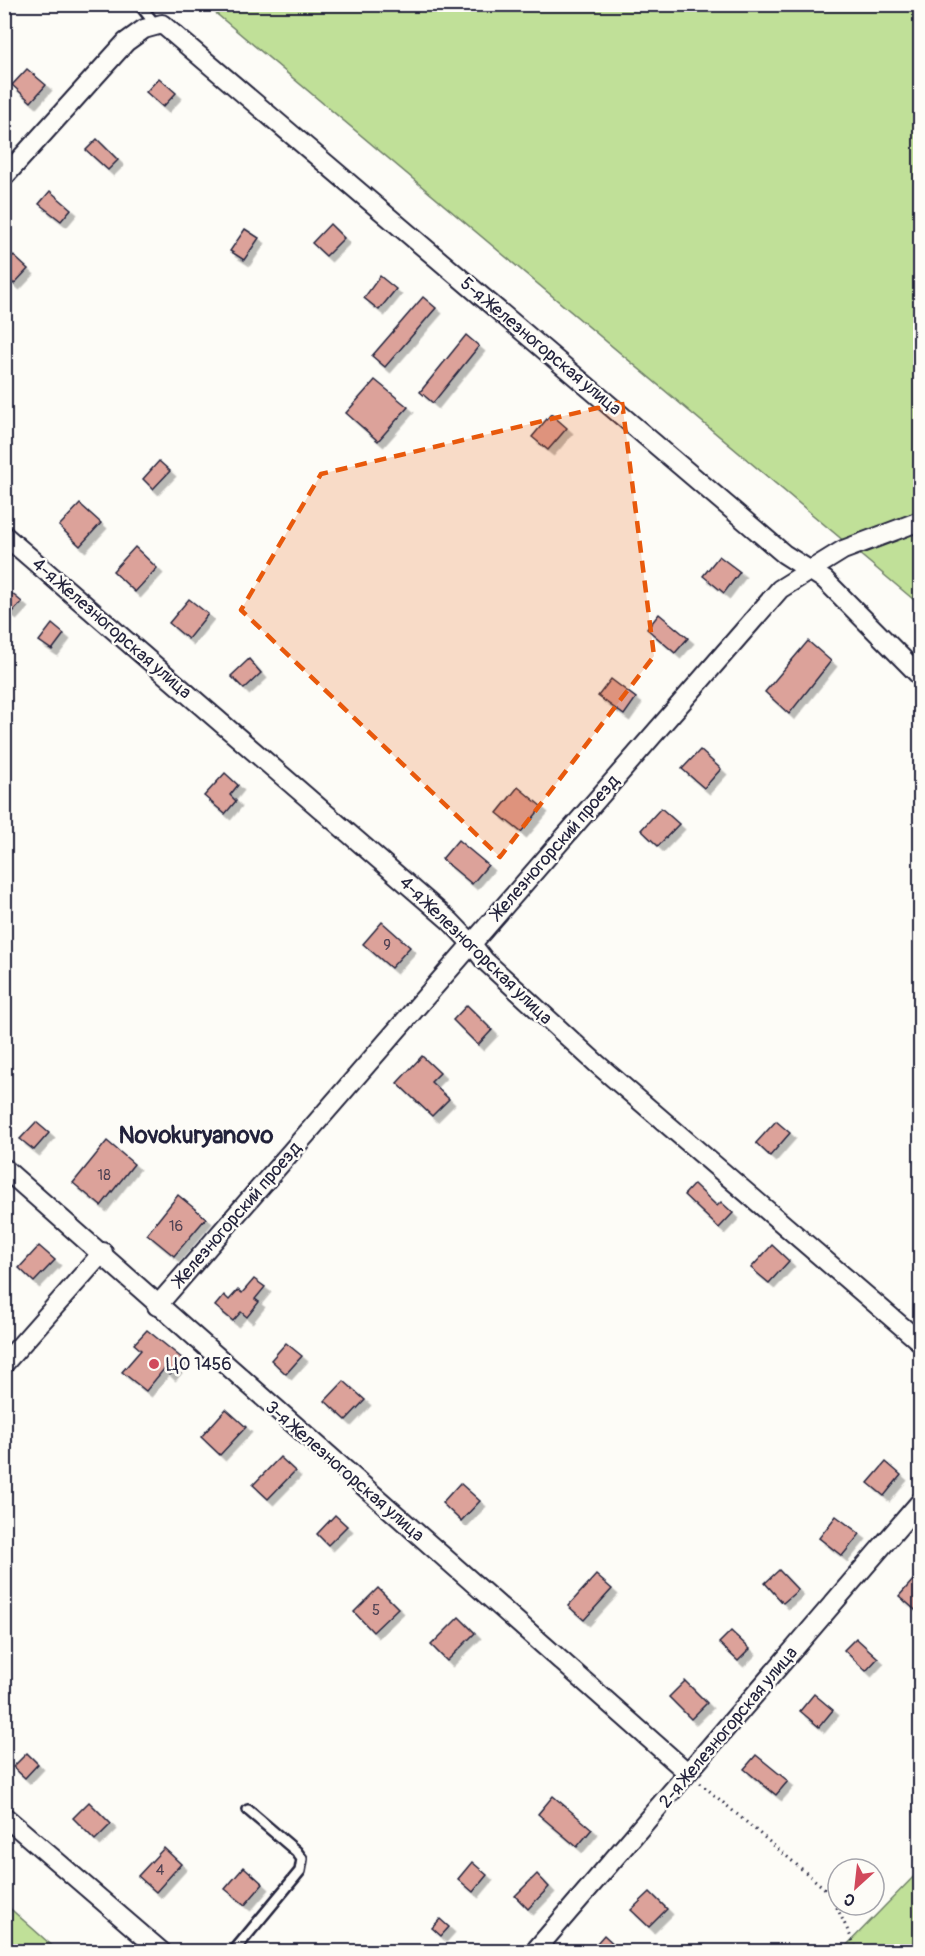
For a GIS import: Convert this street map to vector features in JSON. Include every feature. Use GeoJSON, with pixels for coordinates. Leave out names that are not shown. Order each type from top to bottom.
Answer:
{"type":"FeatureCollection","features":[{"type":"Feature","properties":{"kind":"street"},"geometry":{"type":"LineString","coordinates":[[4,177],[126,42],[155,24]]}},
{"type":"Feature","properties":{"kind":"street","name":"5-я Железногорская улица"},"geometry":{"type":"LineString","coordinates":[[155,24],[162,24],[168,28],[784,554],[811,569],[921,676]]}},
{"type":"Feature","properties":{"kind":"street","name":"Железногорский проезд"},"geometry":{"type":"LineString","coordinates":[[157,1306],[737,635],[780,589],[843,550],[921,521]]}},
{"type":"Feature","properties":{"kind":"street","name":"4-я Железногорская улица"},"geometry":{"type":"LineString","coordinates":[[4,534],[442,914],[471,943],[484,960],[596,1063],[921,1342]]}},
{"type":"Feature","properties":{"kind":"street","name":"3-я Железногорская улица"},"geometry":{"type":"LineString","coordinates":[[4,1168],[103,1252],[157,1306],[687,1772]]}},
{"type":"Feature","properties":{"kind":"street"},"geometry":{"type":"LineString","coordinates":[[4,1364],[103,1252]]}},
{"type":"Feature","properties":{"kind":"street","name":"2-я Железногорская улица"},"geometry":{"type":"LineString","coordinates":[[534,1952],[669,1798],[687,1772],[921,1502]]}},
{"type":"Feature","properties":{"kind":"street"},"geometry":{"type":"LineString","coordinates":[[4,1816],[162,1952]]}},
{"type":"Feature","properties":{"kind":"lane"},"geometry":{"type":"LineString","coordinates":[[139,4],[155,24]]}},
{"type":"Feature","properties":{"kind":"lane"},"geometry":{"type":"LineString","coordinates":[[233,1952],[300,1871],[302,1859],[296,1851],[248,1810]]}},
{"type":"Feature","properties":{"kind":"path"},"geometry":{"type":"LineString","coordinates":[[687,1772],[830,1893],[858,1952]]}},
{"type":"Feature","properties":{"kind":"highlighted area"},"geometry":{"type":"Polygon","coordinates":[[[622,402],[654,656],[500,857],[241,610],[321,474],[622,402]]]}},
{"type":"Feature","properties":{"kind":"green space"},"geometry":{"type":"Polygon","coordinates":[[[206,5],[920,5],[920,605],[206,5]]]}},
{"type":"Feature","properties":{"kind":"green space"},"geometry":{"type":"Polygon","coordinates":[[[920,1870],[920,1951],[841,1951],[874,1917],[886,1917],[886,1905],[920,1870]]]}},
{"type":"Feature","properties":{"kind":"green space"},"geometry":{"type":"Polygon","coordinates":[[[5,1904],[58,1951],[5,1951],[5,1904]]]}},
{"type":"Feature","properties":{"kind":"building"},"geometry":{"type":"Polygon","coordinates":[[[27,69],[46,85],[31,102],[12,85],[27,69]]]}},
{"type":"Feature","properties":{"kind":"building"},"geometry":{"type":"Polygon","coordinates":[[[159,78],[176,93],[163,107],[146,92],[159,78]]]}},
{"type":"Feature","properties":{"kind":"building"},"geometry":{"type":"Polygon","coordinates":[[[97,139],[118,160],[108,170],[86,150],[97,139]]]}},
{"type":"Feature","properties":{"kind":"building"},"geometry":{"type":"Polygon","coordinates":[[[50,191],[71,209],[61,221],[39,204],[50,191]]]}},
{"type":"Feature","properties":{"kind":"building"},"geometry":{"type":"Polygon","coordinates":[[[330,224],[344,238],[326,256],[312,243],[330,224]]]}},
{"type":"Feature","properties":{"kind":"building"},"geometry":{"type":"Polygon","coordinates":[[[245,229],[259,238],[244,260],[230,251],[245,229]]]}},
{"type":"Feature","properties":{"kind":"building"},"geometry":{"type":"Polygon","coordinates":[[[4,247],[28,269],[14,284],[4,275],[4,247]]]}},
{"type":"Feature","properties":{"kind":"building"},"geometry":{"type":"Polygon","coordinates":[[[380,276],[396,289],[379,310],[364,298],[380,276]]]}},
{"type":"Feature","properties":{"kind":"building"},"geometry":{"type":"Polygon","coordinates":[[[423,297],[436,308],[385,367],[372,356],[423,297]]]}},
{"type":"Feature","properties":{"kind":"building"},"geometry":{"type":"Polygon","coordinates":[[[466,335],[479,346],[433,403],[420,392],[466,335]]]}},
{"type":"Feature","properties":{"kind":"building"},"geometry":{"type":"Polygon","coordinates":[[[375,380],[408,407],[378,441],[346,413],[375,380]]]}},
{"type":"Feature","properties":{"kind":"building"},"geometry":{"type":"Polygon","coordinates":[[[551,414],[567,428],[548,450],[532,437],[551,414]]]}},
{"type":"Feature","properties":{"kind":"building"},"geometry":{"type":"Polygon","coordinates":[[[159,461],[170,471],[153,489],[143,479],[159,461]]]}},
{"type":"Feature","properties":{"kind":"building"},"geometry":{"type":"Polygon","coordinates":[[[80,504],[101,523],[80,546],[59,526],[80,504]]]}},
{"type":"Feature","properties":{"kind":"building"},"geometry":{"type":"Polygon","coordinates":[[[135,547],[157,568],[135,592],[113,571],[135,547]]]}},
{"type":"Feature","properties":{"kind":"building"},"geometry":{"type":"Polygon","coordinates":[[[719,556],[740,572],[724,593],[703,576],[719,556]]]}},
{"type":"Feature","properties":{"kind":"building"},"geometry":{"type":"Polygon","coordinates":[[[4,587],[22,602],[11,614],[4,608],[4,587]]]}},
{"type":"Feature","properties":{"kind":"building"},"geometry":{"type":"Polygon","coordinates":[[[189,599],[208,614],[188,639],[169,623],[189,599]]]}},
{"type":"Feature","properties":{"kind":"building"},"geometry":{"type":"Polygon","coordinates":[[[659,614],[688,638],[675,653],[647,629],[659,614]]]}},
{"type":"Feature","properties":{"kind":"building"},"geometry":{"type":"Polygon","coordinates":[[[52,624],[64,634],[52,650],[39,641],[52,624]]]}},
{"type":"Feature","properties":{"kind":"building"},"geometry":{"type":"Polygon","coordinates":[[[808,641],[831,661],[789,714],[765,692],[808,641]]]}},
{"type":"Feature","properties":{"kind":"building"},"geometry":{"type":"Polygon","coordinates":[[[249,659],[261,673],[244,689],[231,676],[249,659]]]}},
{"type":"Feature","properties":{"kind":"building"},"geometry":{"type":"Polygon","coordinates":[[[611,679],[636,698],[624,715],[598,696],[611,679]]]}},
{"type":"Feature","properties":{"kind":"building"},"geometry":{"type":"Polygon","coordinates":[[[700,750],[721,769],[704,788],[682,769],[700,750]]]}},
{"type":"Feature","properties":{"kind":"building"},"geometry":{"type":"Polygon","coordinates":[[[225,773],[238,785],[230,795],[236,801],[225,814],[204,796],[225,773]]]}},
{"type":"Feature","properties":{"kind":"building"},"geometry":{"type":"Polygon","coordinates":[[[518,787],[542,807],[521,832],[497,813],[518,787]]]}},
{"type":"Feature","properties":{"kind":"building"},"geometry":{"type":"Polygon","coordinates":[[[661,808],[679,824],[658,846],[641,830],[661,808]]]}},
{"type":"Feature","properties":{"kind":"building"},"geometry":{"type":"Polygon","coordinates":[[[458,840],[488,865],[472,884],[442,859],[458,840]]]}},
{"type":"Feature","properties":{"kind":"building"},"geometry":{"type":"Polygon","coordinates":[[[382,922],[410,947],[391,968],[363,944],[382,922]]]}},
{"type":"Feature","properties":{"kind":"building"},"geometry":{"type":"Polygon","coordinates":[[[467,1005],[492,1030],[478,1045],[453,1020],[467,1005]]]}},
{"type":"Feature","properties":{"kind":"building"},"geometry":{"type":"Polygon","coordinates":[[[422,1056],[440,1073],[431,1082],[449,1099],[432,1116],[397,1083],[422,1056]]]}},
{"type":"Feature","properties":{"kind":"building"},"geometry":{"type":"Polygon","coordinates":[[[776,1121],[790,1133],[770,1156],[756,1143],[776,1121]]]}},
{"type":"Feature","properties":{"kind":"building"},"geometry":{"type":"Polygon","coordinates":[[[36,1122],[49,1133],[34,1150],[20,1139],[36,1122]]]}},
{"type":"Feature","properties":{"kind":"building"},"geometry":{"type":"Polygon","coordinates":[[[107,1141],[134,1164],[101,1206],[73,1183],[107,1141]]]}},
{"type":"Feature","properties":{"kind":"building"},"geometry":{"type":"Polygon","coordinates":[[[694,1184],[717,1206],[721,1202],[733,1213],[719,1228],[684,1195],[694,1184]]]}},
{"type":"Feature","properties":{"kind":"building"},"geometry":{"type":"Polygon","coordinates":[[[178,1195],[206,1218],[174,1256],[147,1234],[178,1195]]]}},
{"type":"Feature","properties":{"kind":"building"},"geometry":{"type":"Polygon","coordinates":[[[772,1245],[789,1261],[769,1283],[751,1268],[772,1245]]]}},
{"type":"Feature","properties":{"kind":"building"},"geometry":{"type":"Polygon","coordinates":[[[39,1246],[55,1260],[34,1282],[19,1268],[39,1246]]]}},
{"type":"Feature","properties":{"kind":"building"},"geometry":{"type":"Polygon","coordinates":[[[254,1279],[265,1287],[255,1299],[259,1302],[247,1317],[241,1312],[233,1321],[215,1306],[224,1295],[229,1300],[238,1290],[242,1293],[254,1279]]]}},
{"type":"Feature","properties":{"kind":"building","name":"ЦО 1456"},"geometry":{"type":"Polygon","coordinates":[[[147,1330],[183,1359],[170,1375],[164,1369],[146,1391],[122,1372],[141,1350],[134,1344],[147,1330]]]}},
{"type":"Feature","properties":{"kind":"building"},"geometry":{"type":"Polygon","coordinates":[[[286,1343],[302,1356],[286,1374],[271,1360],[286,1343]]]}},
{"type":"Feature","properties":{"kind":"building"},"geometry":{"type":"Polygon","coordinates":[[[344,1381],[365,1400],[346,1420],[325,1401],[344,1381]]]}},
{"type":"Feature","properties":{"kind":"building"},"geometry":{"type":"Polygon","coordinates":[[[226,1409],[246,1427],[220,1455],[201,1437],[226,1409]]]}},
{"type":"Feature","properties":{"kind":"building"},"geometry":{"type":"Polygon","coordinates":[[[280,1457],[295,1471],[268,1499],[253,1485],[280,1457]]]}},
{"type":"Feature","properties":{"kind":"building"},"geometry":{"type":"Polygon","coordinates":[[[886,1462],[901,1475],[884,1496],[868,1483],[886,1462]]]}},
{"type":"Feature","properties":{"kind":"building"},"geometry":{"type":"Polygon","coordinates":[[[460,1483],[480,1501],[461,1521],[442,1503],[460,1483]]]}},
{"type":"Feature","properties":{"kind":"building"},"geometry":{"type":"Polygon","coordinates":[[[335,1515],[347,1526],[328,1545],[317,1534],[335,1515]]]}},
{"type":"Feature","properties":{"kind":"building"},"geometry":{"type":"Polygon","coordinates":[[[836,1516],[860,1534],[842,1556],[819,1538],[836,1516]]]}},
{"type":"Feature","properties":{"kind":"building"},"geometry":{"type":"Polygon","coordinates":[[[779,1570],[798,1590],[783,1603],[765,1583],[779,1570]]]}},
{"type":"Feature","properties":{"kind":"building"},"geometry":{"type":"Polygon","coordinates":[[[921,1571],[921,1615],[899,1596],[921,1571]]]}},
{"type":"Feature","properties":{"kind":"building"},"geometry":{"type":"Polygon","coordinates":[[[596,1575],[612,1589],[584,1620],[568,1606],[596,1575]]]}},
{"type":"Feature","properties":{"kind":"building"},"geometry":{"type":"Polygon","coordinates":[[[378,1588],[398,1608],[373,1632],[354,1612],[378,1588]]]}},
{"type":"Feature","properties":{"kind":"building"},"geometry":{"type":"Polygon","coordinates":[[[459,1617],[475,1633],[447,1661],[431,1645],[459,1617]]]}},
{"type":"Feature","properties":{"kind":"building"},"geometry":{"type":"Polygon","coordinates":[[[731,1631],[750,1649],[738,1661],[719,1643],[731,1631]]]}},
{"type":"Feature","properties":{"kind":"building"},"geometry":{"type":"Polygon","coordinates":[[[856,1638],[878,1658],[866,1671],[844,1650],[856,1638]]]}},
{"type":"Feature","properties":{"kind":"building"},"geometry":{"type":"Polygon","coordinates":[[[685,1681],[707,1703],[691,1719],[669,1697],[685,1681]]]}},
{"type":"Feature","properties":{"kind":"building"},"geometry":{"type":"Polygon","coordinates":[[[814,1694],[833,1710],[819,1727],[800,1711],[814,1694]]]}},
{"type":"Feature","properties":{"kind":"building"},"geometry":{"type":"Polygon","coordinates":[[[27,1753],[38,1764],[25,1778],[13,1767],[27,1753]]]}},
{"type":"Feature","properties":{"kind":"building"},"geometry":{"type":"Polygon","coordinates":[[[756,1755],[788,1781],[776,1795],[744,1769],[756,1755]]]}},
{"type":"Feature","properties":{"kind":"building"},"geometry":{"type":"Polygon","coordinates":[[[553,1796],[592,1829],[577,1847],[538,1814],[553,1796]]]}},
{"type":"Feature","properties":{"kind":"building"},"geometry":{"type":"Polygon","coordinates":[[[89,1802],[111,1824],[95,1840],[73,1818],[89,1802]]]}},
{"type":"Feature","properties":{"kind":"building"},"geometry":{"type":"Polygon","coordinates":[[[164,1848],[181,1864],[156,1892],[138,1876],[164,1848]]]}},
{"type":"Feature","properties":{"kind":"building"},"geometry":{"type":"Polygon","coordinates":[[[472,1862],[487,1875],[473,1892],[458,1879],[472,1862]]]}},
{"type":"Feature","properties":{"kind":"building"},"geometry":{"type":"Polygon","coordinates":[[[244,1867],[263,1884],[245,1905],[225,1889],[244,1867]]]}},
{"type":"Feature","properties":{"kind":"building"},"geometry":{"type":"Polygon","coordinates":[[[537,1874],[549,1887],[528,1909],[515,1896],[537,1874]]]}},
{"type":"Feature","properties":{"kind":"building"},"geometry":{"type":"Polygon","coordinates":[[[650,1892],[667,1909],[649,1927],[631,1910],[650,1892]]]}},
{"type":"Feature","properties":{"kind":"building"},"geometry":{"type":"Polygon","coordinates":[[[440,1919],[449,1927],[441,1936],[432,1928],[440,1919]]]}},
{"type":"Feature","properties":{"kind":"building"},"geometry":{"type":"Polygon","coordinates":[[[604,1935],[622,1952],[589,1952],[604,1935]]]}},
{"type":"Feature","properties":{"kind":"place","name":"ЦО 1456"},"geometry":{"type":"Point","coordinates":[154,1364]}},
{"type":"Feature","properties":{"kind":"district","name":"Novokuryanovo"},"geometry":{"type":"Point","coordinates":[196,1135]}}]}
